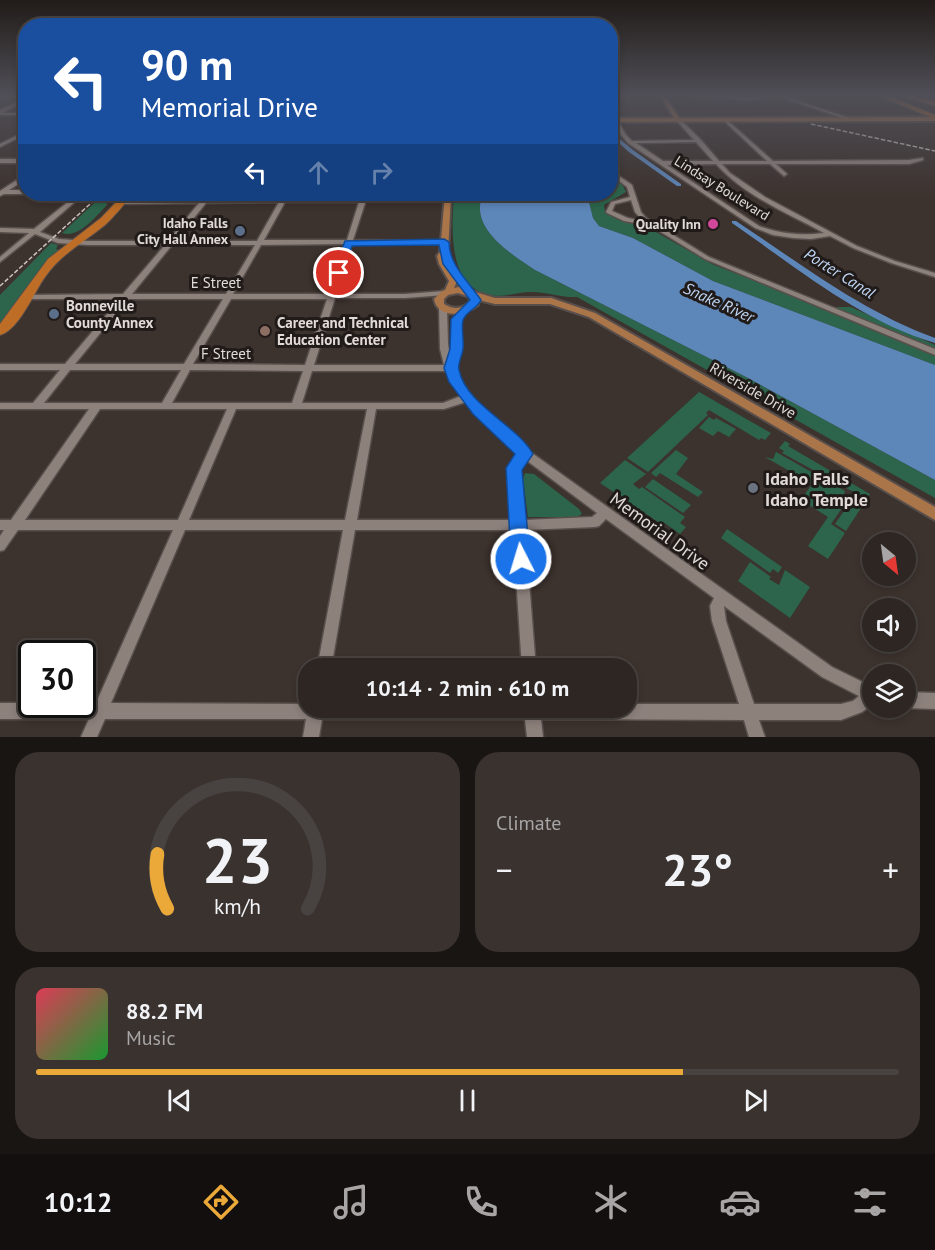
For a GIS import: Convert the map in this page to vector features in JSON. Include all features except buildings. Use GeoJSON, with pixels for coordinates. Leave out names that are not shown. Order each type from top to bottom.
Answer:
{"type":"FeatureCollection","features":[{"type":"Feature","properties":{"kind":"highway"},"geometry":{"type":"LineString","coordinates":[[0,331],[32,297],[54,259],[72,241],[91,229],[90,225],[110,206],[120,202]]}},
{"type":"Feature","properties":{"kind":"highway"},"geometry":{"type":"LineString","coordinates":[[0,342],[25,318],[32,297]]}},
{"type":"Feature","properties":{"kind":"main road"},"geometry":{"type":"LineString","coordinates":[[447,201],[444,253],[448,264],[473,295],[475,303],[464,310]]}},
{"type":"Feature","properties":{"kind":"main road"},"geometry":{"type":"LineString","coordinates":[[441,306],[439,299],[447,292],[453,281],[441,261],[444,253]]}},
{"type":"Feature","properties":{"kind":"main road","name":"Riverside Drive"},"geometry":{"type":"LineString","coordinates":[[447,292],[459,290],[495,301],[551,301],[582,311],[935,514]]}},
{"type":"Feature","properties":{"kind":"main road","name":"Riverside Drive"},"geometry":{"type":"LineString","coordinates":[[441,306],[464,310],[551,301]]}},
{"type":"Feature","properties":{"kind":"street","name":"Lindsay Boulevard"},"geometry":{"type":"LineString","coordinates":[[619,129],[630,142],[660,163],[764,230],[798,237],[830,234]]}},
{"type":"Feature","properties":{"kind":"street"},"geometry":{"type":"LineString","coordinates":[[687,129],[728,174],[750,190],[830,234],[878,257],[935,275]]}},
{"type":"Feature","properties":{"kind":"street"},"geometry":{"type":"LineString","coordinates":[[736,129],[784,174]]}},
{"type":"Feature","properties":{"kind":"street"},"geometry":{"type":"LineString","coordinates":[[0,136],[18,136]]}},
{"type":"Feature","properties":{"kind":"street"},"geometry":{"type":"LineString","coordinates":[[0,147],[18,136]]}},
{"type":"Feature","properties":{"kind":"street"},"geometry":{"type":"LineString","coordinates":[[630,142],[699,141]]}},
{"type":"Feature","properties":{"kind":"street"},"geometry":{"type":"LineString","coordinates":[[660,163],[909,162],[921,159]]}},
{"type":"Feature","properties":{"kind":"street"},"geometry":{"type":"LineString","coordinates":[[0,161],[18,161]]}},
{"type":"Feature","properties":{"kind":"street"},"geometry":{"type":"LineString","coordinates":[[618,177],[630,186],[638,212],[651,225],[713,261],[835,309],[935,352]]}},
{"type":"Feature","properties":{"kind":"street"},"geometry":{"type":"LineString","coordinates":[[1,193],[18,181]]}},
{"type":"Feature","properties":{"kind":"street"},"geometry":{"type":"LineString","coordinates":[[1,193],[18,192]]}},
{"type":"Feature","properties":{"kind":"street"},"geometry":{"type":"LineString","coordinates":[[634,198],[613,203],[609,212],[626,220],[651,225]]}},
{"type":"Feature","properties":{"kind":"street"},"geometry":{"type":"LineString","coordinates":[[0,260],[72,201]]}},
{"type":"Feature","properties":{"kind":"street"},"geometry":{"type":"LineString","coordinates":[[120,202],[148,201]]}},
{"type":"Feature","properties":{"kind":"street"},"geometry":{"type":"LineString","coordinates":[[36,406],[203,201]]}},
{"type":"Feature","properties":{"kind":"street"},"geometry":{"type":"LineString","coordinates":[[165,406],[282,201]]}},
{"type":"Feature","properties":{"kind":"street"},"geometry":{"type":"LineString","coordinates":[[296,406],[362,201]]}},
{"type":"Feature","properties":{"kind":"street"},"geometry":{"type":"LineString","coordinates":[[0,230],[35,231],[58,241],[444,242]]}},
{"type":"Feature","properties":{"kind":"street","name":"E Street"},"geometry":{"type":"LineString","coordinates":[[32,297],[405,296],[447,292]]}},
{"type":"Feature","properties":{"kind":"street","name":"E Street"},"geometry":{"type":"LineString","coordinates":[[405,296],[441,306]]}},
{"type":"Feature","properties":{"kind":"street","name":"Memorial Drive"},"geometry":{"type":"LineString","coordinates":[[441,306],[444,351],[456,382],[467,398],[525,454],[826,672],[862,690]]}},
{"type":"Feature","properties":{"kind":"street"},"geometry":{"type":"LineString","coordinates":[[451,368],[457,349],[457,319],[464,310]]}},
{"type":"Feature","properties":{"kind":"street","name":"F Street"},"geometry":{"type":"LineString","coordinates":[[0,367],[451,368]]}},
{"type":"Feature","properties":{"kind":"street"},"geometry":{"type":"LineString","coordinates":[[0,406],[444,406],[467,398]]}},
{"type":"Feature","properties":{"kind":"street"},"geometry":{"type":"LineString","coordinates":[[0,546],[97,406]]}},
{"type":"Feature","properties":{"kind":"street"},"geometry":{"type":"LineString","coordinates":[[89,737],[233,406]]}},
{"type":"Feature","properties":{"kind":"street"},"geometry":{"type":"LineString","coordinates":[[326,658],[372,406]]}},
{"type":"Feature","properties":{"kind":"street"},"geometry":{"type":"LineString","coordinates":[[525,454],[514,468],[529,658]]}},
{"type":"Feature","properties":{"kind":"street"},"geometry":{"type":"LineString","coordinates":[[0,525],[518,525],[595,522],[605,513]]}},
{"type":"Feature","properties":{"kind":"street"},"geometry":{"type":"LineString","coordinates":[[721,598],[717,606],[719,621],[757,737]]}},
{"type":"Feature","properties":{"kind":"street"},"geometry":{"type":"LineString","coordinates":[[916,700],[935,701]]}},
{"type":"Feature","properties":{"kind":"street"},"geometry":{"type":"LineString","coordinates":[[637,710],[841,712],[862,703]]}},
{"type":"Feature","properties":{"kind":"street"},"geometry":{"type":"LineString","coordinates":[[0,711],[298,710]]}},
{"type":"Feature","properties":{"kind":"street"},"geometry":{"type":"LineString","coordinates":[[311,737],[315,718]]}},
{"type":"Feature","properties":{"kind":"street"},"geometry":{"type":"LineString","coordinates":[[533,718],[535,737]]}},
{"type":"Feature","properties":{"kind":"green space"},"geometry":{"type":"Polygon","coordinates":[[[618,181],[622,184],[626,192],[618,197],[618,181]]]}},
{"type":"Feature","properties":{"kind":"green space"},"geometry":{"type":"Polygon","coordinates":[[[97,201],[108,204],[93,220],[75,233],[62,233],[97,201]]]}},
{"type":"Feature","properties":{"kind":"green space"},"geometry":{"type":"Polygon","coordinates":[[[454,201],[481,201],[481,218],[494,239],[535,270],[748,378],[935,480],[935,498],[577,297],[531,292],[494,296],[475,289],[465,279],[459,267],[453,237],[454,201]]]}},
{"type":"Feature","properties":{"kind":"green space"},"geometry":{"type":"Polygon","coordinates":[[[589,201],[611,201],[604,205],[605,211],[624,221],[647,227],[714,265],[823,307],[851,307],[935,345],[935,365],[713,281],[633,238],[599,226],[593,218],[589,201]]]}},
{"type":"Feature","properties":{"kind":"green space"},"geometry":{"type":"Polygon","coordinates":[[[51,243],[58,245],[56,249],[59,250],[36,274],[0,325],[0,295],[51,243]]]}},
{"type":"Feature","properties":{"kind":"green space"},"geometry":{"type":"Polygon","coordinates":[[[699,392],[771,433],[765,440],[761,438],[759,440],[709,410],[706,413],[708,415],[648,472],[627,458],[699,392]]]}},
{"type":"Feature","properties":{"kind":"green space"},"geometry":{"type":"Polygon","coordinates":[[[709,417],[714,420],[716,418],[736,429],[729,437],[718,431],[713,436],[699,428],[709,417]]]}},
{"type":"Feature","properties":{"kind":"green space"},"geometry":{"type":"Polygon","coordinates":[[[785,441],[790,444],[788,446],[870,494],[846,531],[835,524],[853,498],[856,500],[859,495],[782,453],[784,451],[779,448],[785,441]]]}},
{"type":"Feature","properties":{"kind":"green space"},"geometry":{"type":"Polygon","coordinates":[[[676,450],[688,458],[676,474],[703,492],[698,497],[660,473],[656,477],[651,473],[676,450]]]}},
{"type":"Feature","properties":{"kind":"green space"},"geometry":{"type":"Polygon","coordinates":[[[776,452],[845,491],[844,494],[849,498],[831,524],[845,533],[828,559],[808,546],[828,517],[801,500],[812,484],[765,457],[773,459],[776,452]]]}},
{"type":"Feature","properties":{"kind":"green space"},"geometry":{"type":"Polygon","coordinates":[[[625,460],[646,474],[633,484],[639,489],[642,487],[685,517],[680,523],[686,527],[680,534],[600,483],[625,460]]]}},
{"type":"Feature","properties":{"kind":"green space"},"geometry":{"type":"Polygon","coordinates":[[[525,473],[534,474],[579,509],[582,514],[577,517],[528,517],[523,479],[525,473]]]}},
{"type":"Feature","properties":{"kind":"green space"},"geometry":{"type":"Polygon","coordinates":[[[653,479],[691,505],[683,513],[645,487],[653,479]]]}},
{"type":"Feature","properties":{"kind":"green space"},"geometry":{"type":"Polygon","coordinates":[[[727,529],[782,567],[778,573],[773,569],[770,573],[721,538],[727,529]]]}},
{"type":"Feature","properties":{"kind":"green space"},"geometry":{"type":"Polygon","coordinates":[[[750,562],[779,585],[785,570],[810,587],[790,618],[738,581],[750,562]]]}},
{"type":"Feature","properties":{"kind":"water","name":"Snake River"},"geometry":{"type":"Polygon","coordinates":[[[481,201],[589,201],[593,218],[599,226],[633,238],[713,281],[935,365],[935,480],[748,378],[535,270],[494,239],[481,218],[481,201]]]}},
{"type":"Feature","properties":{"kind":"waterway","name":"Porter Canal"},"geometry":{"type":"LineString","coordinates":[[618,139],[679,185]]}},
{"type":"Feature","properties":{"kind":"waterway","name":"Porter Canal"},"geometry":{"type":"LineString","coordinates":[[734,222],[856,304],[908,331],[935,341]]}},
{"type":"Feature","properties":{"kind":"railway"},"geometry":{"type":"LineString","coordinates":[[836,129],[935,151]]}},
{"type":"Feature","properties":{"kind":"railway"},"geometry":{"type":"LineString","coordinates":[[0,286],[93,201]]}},
{"type":"Feature","properties":{"kind":"place","name":"Quality Inn"},"geometry":{"type":"Point","coordinates":[713,224]}},
{"type":"Feature","properties":{"kind":"place","name":"Idaho Falls City Hall Annex"},"geometry":{"type":"Point","coordinates":[240,231]}},
{"type":"Feature","properties":{"kind":"place","name":"Bonneville County Annex"},"geometry":{"type":"Point","coordinates":[54,314]}},
{"type":"Feature","properties":{"kind":"place","name":"Career and Technical Education Center"},"geometry":{"type":"Point","coordinates":[265,331]}},
{"type":"Feature","properties":{"kind":"place","name":"Idaho Falls Idaho Temple"},"geometry":{"type":"Point","coordinates":[753,488]}},
{"type":"Feature","properties":{"kind":"route"},"geometry":{"type":"LineString","coordinates":[[339,273],[348,243],[444,242],[444,253],[448,264],[476,300],[472,307],[463,311],[457,319],[457,349],[451,368],[456,382],[467,398],[525,454],[514,468],[521,559]]}}]}
